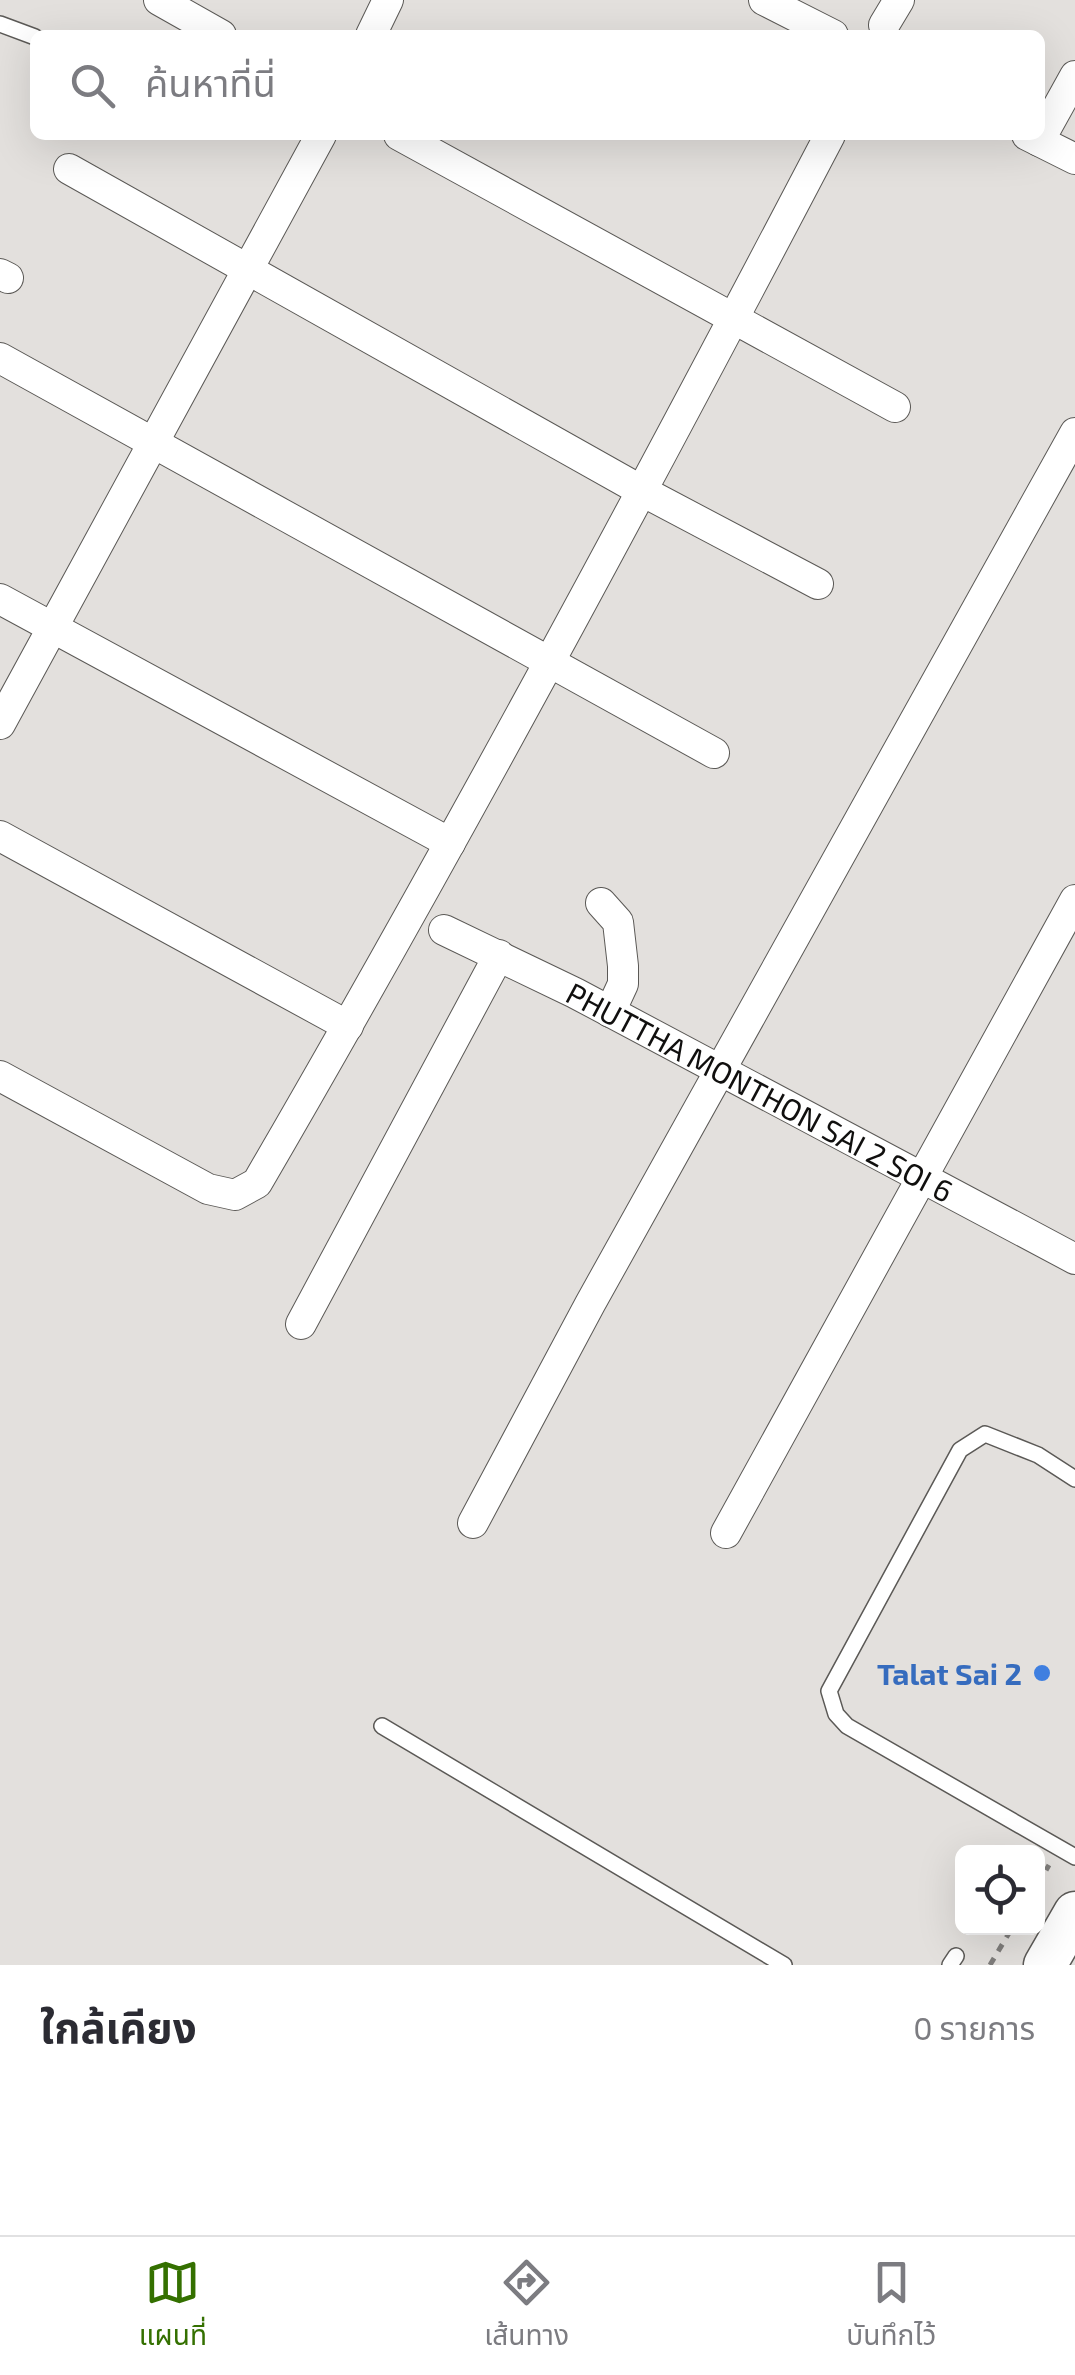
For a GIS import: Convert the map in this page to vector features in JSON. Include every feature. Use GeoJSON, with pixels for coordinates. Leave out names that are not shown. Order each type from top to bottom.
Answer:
{"type":"FeatureCollection","features":[{"type":"Feature","properties":{"kind":"main road"},"geometry":{"type":"LineString","coordinates":[[1046,1965],[1075,1913]]}},
{"type":"Feature","properties":{"kind":"street"},"geometry":{"type":"LineString","coordinates":[[159,0],[212,30]]}},
{"type":"Feature","properties":{"kind":"street"},"geometry":{"type":"LineString","coordinates":[[373,30],[388,0]]}},
{"type":"Feature","properties":{"kind":"street"},"geometry":{"type":"LineString","coordinates":[[764,0],[823,30]]}},
{"type":"Feature","properties":{"kind":"street"},"geometry":{"type":"LineString","coordinates":[[1045,120],[1075,76]]}},
{"type":"Feature","properties":{"kind":"street"},"geometry":{"type":"LineString","coordinates":[[0,724],[318,140]]}},
{"type":"Feature","properties":{"kind":"street"},"geometry":{"type":"LineString","coordinates":[[409,140],[895,407]]}},
{"type":"Feature","properties":{"kind":"street"},"geometry":{"type":"LineString","coordinates":[[0,1076],[208,1190],[235,1195],[257,1183],[550,661],[827,140]]}},
{"type":"Feature","properties":{"kind":"street"},"geometry":{"type":"LineString","coordinates":[[1037,140],[1075,159]]}},
{"type":"Feature","properties":{"kind":"street"},"geometry":{"type":"LineString","coordinates":[[69,169],[642,491],[818,584]]}},
{"type":"Feature","properties":{"kind":"street"},"geometry":{"type":"LineString","coordinates":[[0,358],[714,753]]}},
{"type":"Feature","properties":{"kind":"street"},"geometry":{"type":"LineString","coordinates":[[473,1524],[590,1304],[1075,433]]}},
{"type":"Feature","properties":{"kind":"street"},"geometry":{"type":"LineString","coordinates":[[0,599],[450,843]]}},
{"type":"Feature","properties":{"kind":"street"},"geometry":{"type":"LineString","coordinates":[[0,836],[348,1026]]}},
{"type":"Feature","properties":{"kind":"street"},"geometry":{"type":"LineString","coordinates":[[726,1533],[1075,900]]}},
{"type":"Feature","properties":{"kind":"street"},"geometry":{"type":"LineString","coordinates":[[601,903],[618,922],[623,966],[623,984],[610,1012]]}},
{"type":"Feature","properties":{"kind":"street","name":"PHUTTHA MONTHON SAI 2 SOI 6"},"geometry":{"type":"LineString","coordinates":[[444,930],[610,1012],[1075,1258]]}},
{"type":"Feature","properties":{"kind":"street"},"geometry":{"type":"LineString","coordinates":[[301,1324],[500,955]]}},
{"type":"Feature","properties":{"kind":"lane"},"geometry":{"type":"LineString","coordinates":[[0,24],[30,36]]}},
{"type":"Feature","properties":{"kind":"lane"},"geometry":{"type":"LineString","coordinates":[[1075,1479],[1038,1455],[985,1434],[960,1450],[829,1691],[836,1714],[847,1726],[1075,1857]]}},
{"type":"Feature","properties":{"kind":"lane"},"geometry":{"type":"LineString","coordinates":[[382,1726],[784,1965]]}},
{"type":"Feature","properties":{"kind":"path"},"geometry":{"type":"LineString","coordinates":[[990,1965],[1008,1935]]}},
{"type":"Feature","properties":{"kind":"place","name":"Talat Sai 2"},"geometry":{"type":"Point","coordinates":[1042,1673]}}]}
